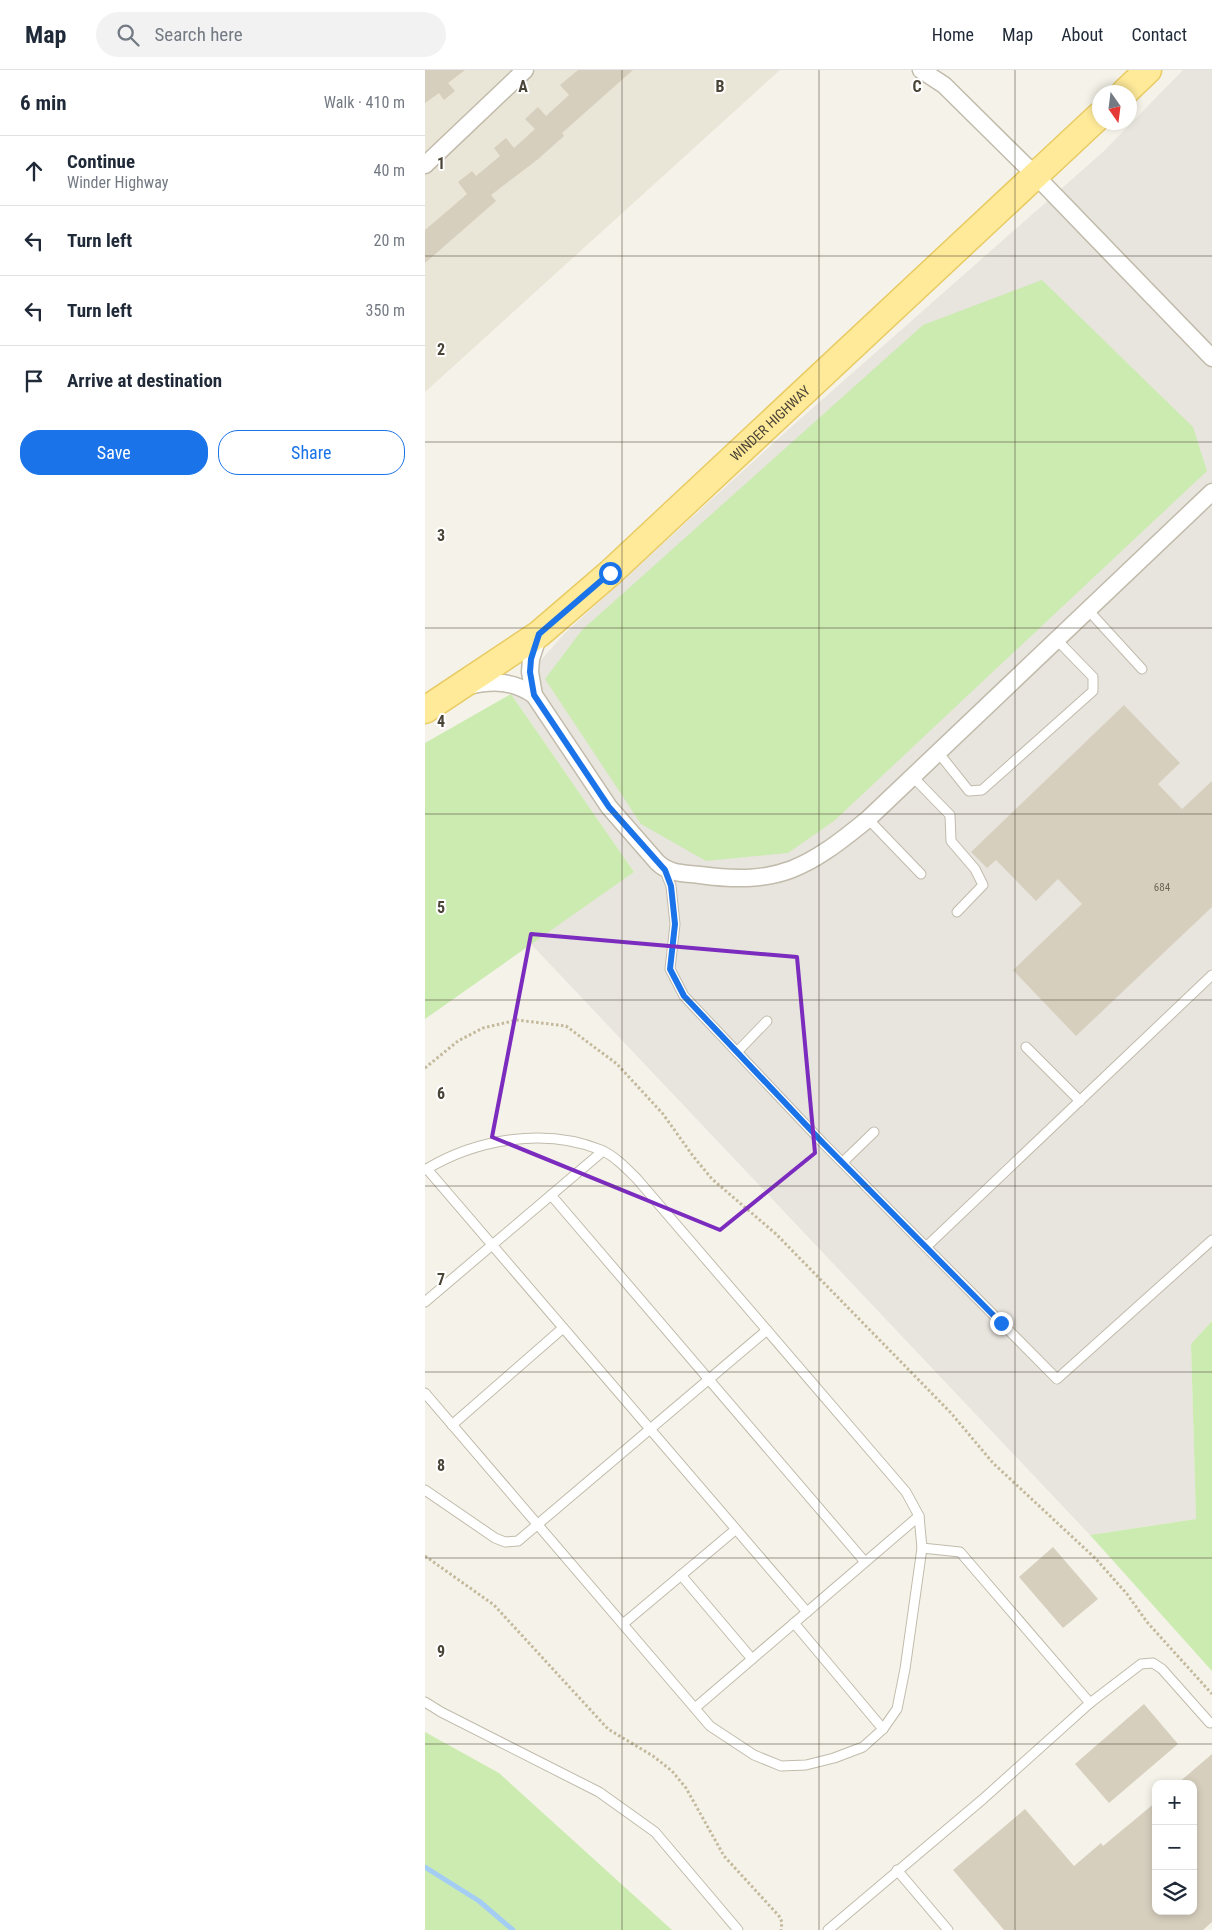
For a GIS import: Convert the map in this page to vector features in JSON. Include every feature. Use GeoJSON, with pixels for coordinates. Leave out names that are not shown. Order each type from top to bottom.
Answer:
{"type":"FeatureCollection","features":[{"type":"Feature","properties":{"kind":"main road"},"geometry":{"type":"LineString","coordinates":[[1132,85],[1148,70]]}},
{"type":"Feature","properties":{"kind":"main road","name":"WINDER HIGHWAY"},"geometry":{"type":"LineString","coordinates":[[425,710],[461,688],[539,634],[617,566],[1092,123]]}},
{"type":"Feature","properties":{"kind":"street"},"geometry":{"type":"LineString","coordinates":[[425,164],[525,70]]}},
{"type":"Feature","properties":{"kind":"street"},"geometry":{"type":"LineString","coordinates":[[921,70],[943,85],[1036,176],[1212,358]]}},
{"type":"Feature","properties":{"kind":"street"},"geometry":{"type":"LineString","coordinates":[[539,634],[531,659],[530,672],[534,695],[609,807],[665,870],[717,878],[748,879],[774,876],[800,868],[819,857],[868,819],[911,775],[1212,492]]}},
{"type":"Feature","properties":{"kind":"street"},"geometry":{"type":"LineString","coordinates":[[461,688],[497,682],[515,685],[534,695]]}},
{"type":"Feature","properties":{"kind":"lane"},"geometry":{"type":"LineString","coordinates":[[1088,610],[1142,668]]}},
{"type":"Feature","properties":{"kind":"lane"},"geometry":{"type":"LineString","coordinates":[[937,751],[969,791],[981,790],[1093,691],[1093,677],[1057,639]]}},
{"type":"Feature","properties":{"kind":"lane"},"geometry":{"type":"LineString","coordinates":[[911,775],[950,815],[951,841],[975,869],[983,885],[957,912]]}},
{"type":"Feature","properties":{"kind":"lane"},"geometry":{"type":"LineString","coordinates":[[868,819],[921,874]]}},
{"type":"Feature","properties":{"kind":"lane"},"geometry":{"type":"LineString","coordinates":[[665,870],[671,886],[675,924],[670,969],[684,996],[843,1162],[1057,1379],[1212,1240]]}},
{"type":"Feature","properties":{"kind":"lane"},"geometry":{"type":"LineString","coordinates":[[926,1247],[1212,975]]}},
{"type":"Feature","properties":{"kind":"lane"},"geometry":{"type":"LineString","coordinates":[[737,1052],[767,1021]]}},
{"type":"Feature","properties":{"kind":"lane"},"geometry":{"type":"LineString","coordinates":[[1026,1047],[1080,1101]]}},
{"type":"Feature","properties":{"kind":"lane"},"geometry":{"type":"LineString","coordinates":[[843,1162],[874,1132]]}},
{"type":"Feature","properties":{"kind":"lane"},"geometry":{"type":"LineString","coordinates":[[425,1393],[710,1726],[754,1755],[781,1766],[806,1765],[834,1758],[863,1746],[883,1729],[897,1709],[905,1669],[922,1548],[919,1516],[906,1492],[637,1179],[603,1151],[562,1138],[532,1138],[474,1148],[426,1170],[492,1244],[807,1612]]}},
{"type":"Feature","properties":{"kind":"lane"},"geometry":{"type":"LineString","coordinates":[[425,1302],[603,1151]]}},
{"type":"Feature","properties":{"kind":"lane"},"geometry":{"type":"LineString","coordinates":[[551,1195],[865,1562]]}},
{"type":"Feature","properties":{"kind":"lane"},"geometry":{"type":"LineString","coordinates":[[452,1424],[563,1328]]}},
{"type":"Feature","properties":{"kind":"lane"},"geometry":{"type":"LineString","coordinates":[[425,1490],[495,1538],[505,1542],[517,1541],[539,1525],[767,1330]]}},
{"type":"Feature","properties":{"kind":"lane"},"geometry":{"type":"LineString","coordinates":[[695,1708],[919,1516]]}},
{"type":"Feature","properties":{"kind":"lane"},"geometry":{"type":"LineString","coordinates":[[623,1624],[735,1530]]}},
{"type":"Feature","properties":{"kind":"lane"},"geometry":{"type":"LineString","coordinates":[[922,1548],[960,1552],[1090,1703]]}},
{"type":"Feature","properties":{"kind":"lane"},"geometry":{"type":"LineString","coordinates":[[681,1574],[752,1659]]}},
{"type":"Feature","properties":{"kind":"lane"},"geometry":{"type":"LineString","coordinates":[[794,1623],[883,1729]]}},
{"type":"Feature","properties":{"kind":"lane"},"geometry":{"type":"LineString","coordinates":[[828,1930],[983,1799],[1090,1703],[1141,1664],[1153,1663],[1163,1669],[1209,1723]]}},
{"type":"Feature","properties":{"kind":"lane"},"geometry":{"type":"LineString","coordinates":[[425,1702],[441,1712],[599,1792],[647,1826],[655,1832],[738,1930]]}},
{"type":"Feature","properties":{"kind":"lane"},"geometry":{"type":"LineString","coordinates":[[897,1870],[948,1930]]}},
{"type":"Feature","properties":{"kind":"path"},"geometry":{"type":"LineString","coordinates":[[425,1068],[458,1041],[483,1028],[517,1020],[567,1026],[617,1064],[663,1114],[712,1179],[776,1234],[951,1413],[993,1463],[1096,1559],[1127,1594],[1147,1622],[1212,1694]]}},
{"type":"Feature","properties":{"kind":"path"},"geometry":{"type":"LineString","coordinates":[[425,1556],[494,1605],[608,1729],[653,1756],[672,1771],[686,1788],[724,1856],[779,1916],[782,1922],[781,1930]]}},
{"type":"Feature","properties":{"kind":"highlighted area"},"geometry":{"type":"Polygon","coordinates":[[[531,934],[797,957],[815,1153],[720,1230],[492,1137],[531,934]]]}},
{"type":"Feature","properties":{"kind":"shaded area"},"geometry":{"type":"Polygon","coordinates":[[[425,70],[780,70],[425,392],[425,70]]]}},
{"type":"Feature","properties":{"kind":"shaded area"},"geometry":{"type":"Polygon","coordinates":[[[1183,70],[1212,70],[1212,1321],[1191,1344],[1196,1519],[1090,1535],[530,943],[634,872],[511,694],[564,634],[790,428],[1104,151],[1124,130],[1137,130],[1137,117],[1183,70]]]}},
{"type":"Feature","properties":{"kind":"green space"},"geometry":{"type":"Polygon","coordinates":[[[1042,280],[1193,427],[1207,471],[834,821],[788,853],[706,861],[641,824],[545,679],[582,630],[923,325],[1042,280]]]}},
{"type":"Feature","properties":{"kind":"green space"},"geometry":{"type":"Polygon","coordinates":[[[511,694],[634,872],[425,1019],[425,743],[511,694]]]}},
{"type":"Feature","properties":{"kind":"green space"},"geometry":{"type":"Polygon","coordinates":[[[1212,1321],[1212,1671],[1090,1535],[1196,1519],[1191,1344],[1212,1321]]]}},
{"type":"Feature","properties":{"kind":"green space"},"geometry":{"type":"Polygon","coordinates":[[[425,1732],[499,1773],[672,1930],[425,1930],[425,1732]]]}},
{"type":"Feature","properties":{"kind":"building"},"geometry":{"type":"Polygon","coordinates":[[[425,70],[465,70],[448,83],[455,91],[444,100],[439,93],[425,103],[425,70]]]}},
{"type":"Feature","properties":{"kind":"building"},"geometry":{"type":"Polygon","coordinates":[[[578,70],[633,70],[562,133],[564,136],[537,160],[491,195],[496,201],[425,263],[425,230],[467,194],[458,182],[472,171],[476,176],[500,156],[494,148],[506,138],[514,148],[535,129],[525,119],[538,107],[546,116],[569,95],[560,85],[578,70]]]}},
{"type":"Feature","properties":{"kind":"building"},"geometry":{"type":"Polygon","coordinates":[[[1124,705],[1180,763],[1158,784],[1182,809],[1212,781],[1212,907],[1076,1036],[1013,970],[1082,904],[1058,879],[1036,901],[996,860],[987,868],[971,852],[1124,705]]]}},
{"type":"Feature","properties":{"kind":"building"},"geometry":{"type":"Polygon","coordinates":[[[1053,1547],[1098,1599],[1063,1628],[1019,1577],[1053,1547]]]}},
{"type":"Feature","properties":{"kind":"building"},"geometry":{"type":"Polygon","coordinates":[[[1144,1704],[1178,1744],[1109,1803],[1075,1764],[1144,1704]]]}},
{"type":"Feature","properties":{"kind":"building"},"geometry":{"type":"Polygon","coordinates":[[[1212,1754],[1212,1922],[1203,1930],[1004,1930],[953,1870],[1025,1809],[1074,1866],[1101,1843],[1103,1846],[1152,1805],[1152,1915],[1197,1915],[1197,1780],[1182,1780],[1212,1754]]]}},
{"type":"Feature","properties":{"kind":"waterway"},"geometry":{"type":"LineString","coordinates":[[425,1867],[479,1901],[513,1930]]}},
{"type":"Feature","properties":{"kind":"route"},"geometry":{"type":"LineString","coordinates":[[610,573],[539,634],[531,659],[530,682],[534,695],[609,807],[665,870],[671,886],[675,924],[670,969],[684,996],[823,1143],[1001,1323]]}}]}
